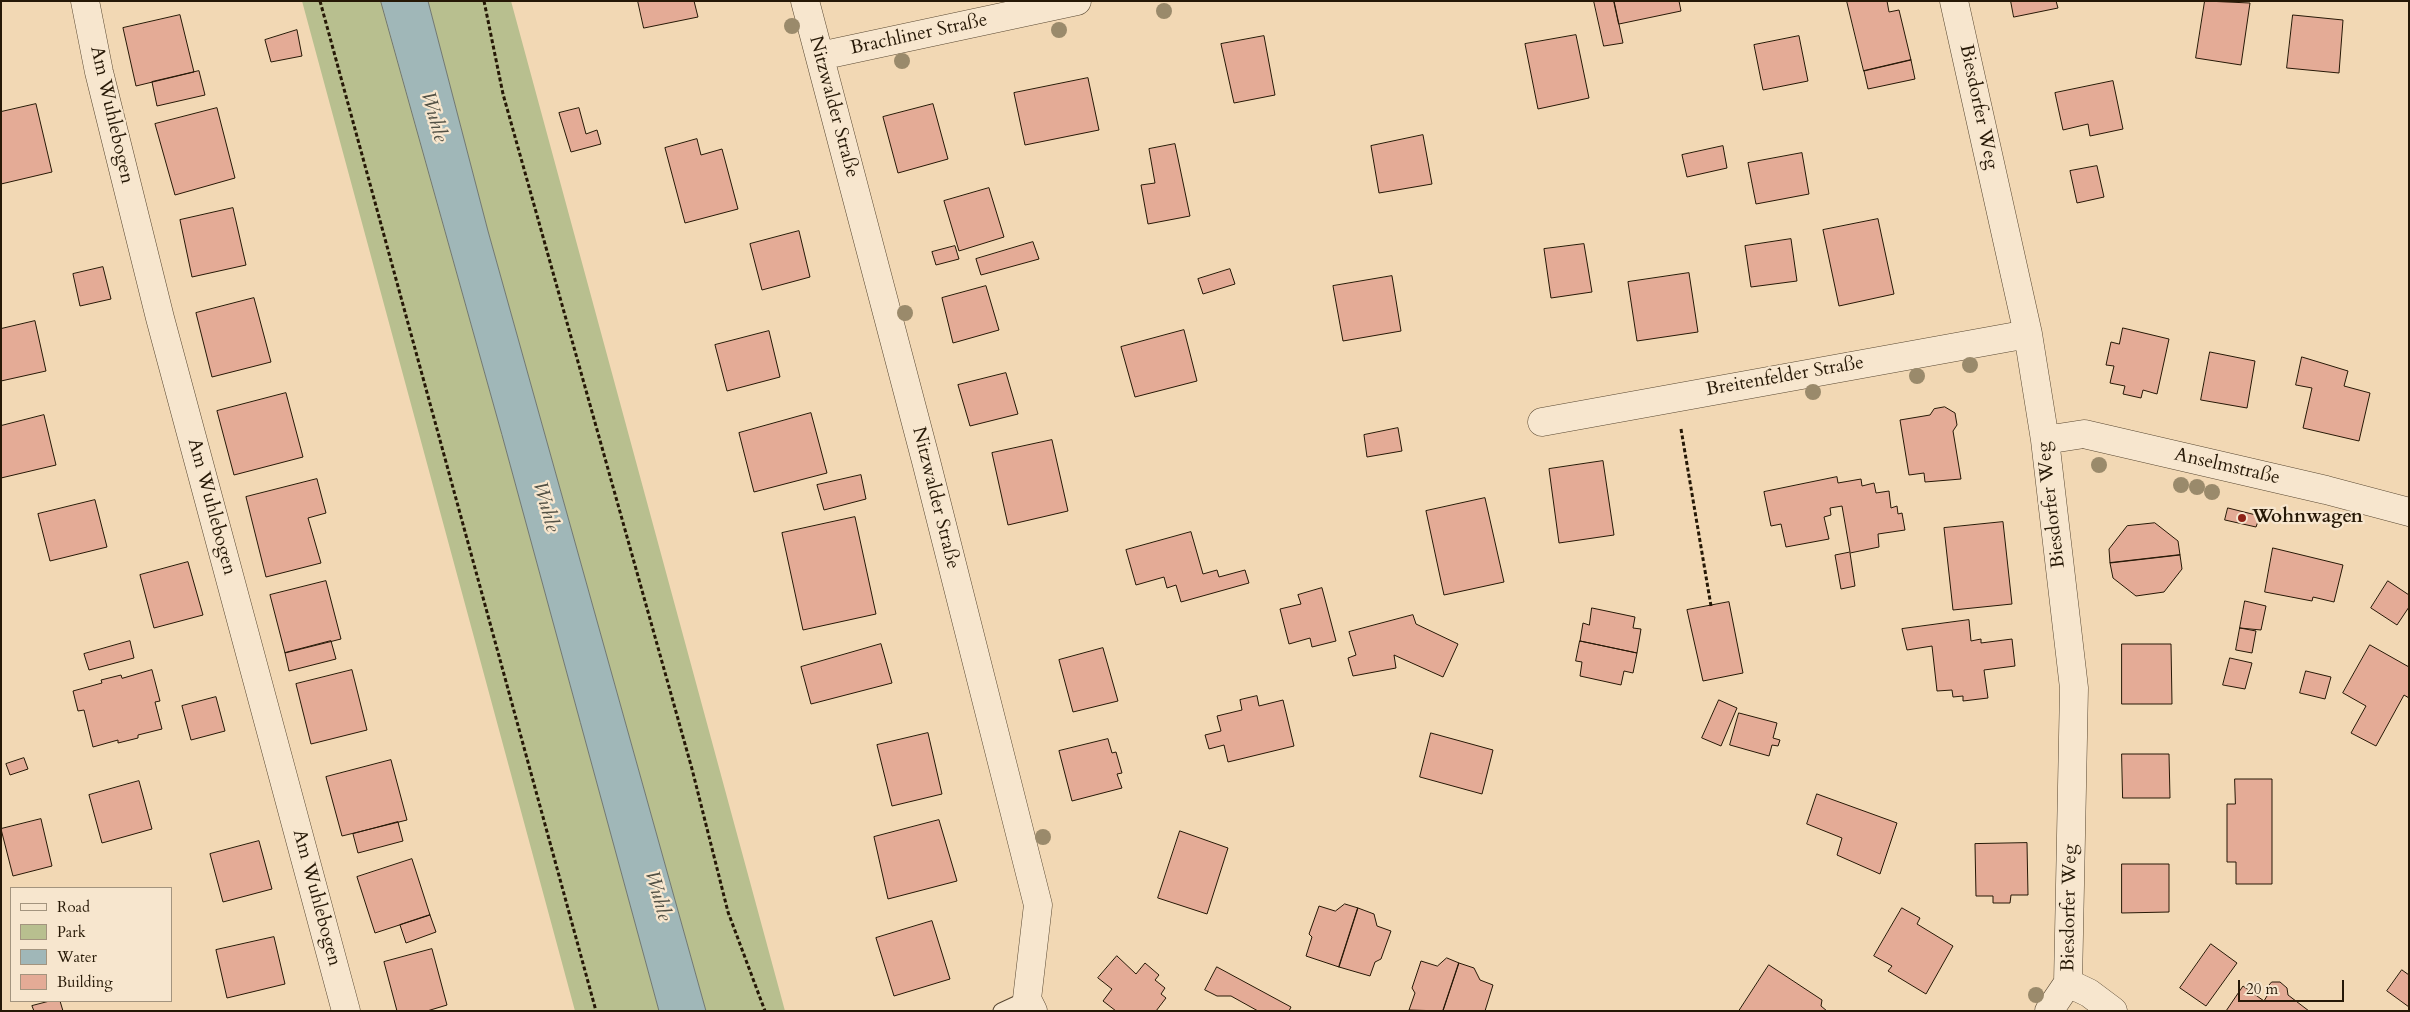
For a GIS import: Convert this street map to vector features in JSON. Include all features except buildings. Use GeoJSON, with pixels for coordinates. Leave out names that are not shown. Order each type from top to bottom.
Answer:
{"type":"FeatureCollection","features":[{"type":"Feature","properties":{"kind":"street","name":"Am Wuhlebogen"},"geometry":{"type":"LineString","coordinates":[[85,1],[99,72],[160,318],[346,1011]]}},
{"type":"Feature","properties":{"kind":"street","name":"Nitzwalder Straße"},"geometry":{"type":"LineString","coordinates":[[805,1],[926,461],[1038,905],[1030,1005]]}},
{"type":"Feature","properties":{"kind":"street","name":"Brachliner Straße"},"geometry":{"type":"LineString","coordinates":[[820,56],[1077,1]]}},
{"type":"Feature","properties":{"kind":"street","name":"Biesdorfer Weg"},"geometry":{"type":"LineString","coordinates":[[1954,1],[2028,334],[2045,440],[2074,688],[2068,983],[2049,1011]]}},
{"type":"Feature","properties":{"kind":"street","name":"Breitenfelder Straße"},"geometry":{"type":"LineString","coordinates":[[1542,422],[1676,396],[2028,334]]}},
{"type":"Feature","properties":{"kind":"street","name":"Anselmstraße"},"geometry":{"type":"LineString","coordinates":[[2045,440],[2084,434],[2326,490],[2409,512]]}},
{"type":"Feature","properties":{"kind":"street"},"geometry":{"type":"LineString","coordinates":[[2068,983],[2089,993],[2113,1011]]}},
{"type":"Feature","properties":{"kind":"lane"},"geometry":{"type":"LineString","coordinates":[[1001,1011],[1030,1005]]}},
{"type":"Feature","properties":{"kind":"path"},"geometry":{"type":"LineString","coordinates":[[320,1],[596,1011]]}},
{"type":"Feature","properties":{"kind":"path"},"geometry":{"type":"LineString","coordinates":[[484,1],[502,94],[687,751],[728,912],[765,1011]]}},
{"type":"Feature","properties":{"kind":"path"},"geometry":{"type":"LineString","coordinates":[[1676,396],[1711,606]]}},
{"type":"Feature","properties":{"kind":"green space"},"geometry":{"type":"Polygon","coordinates":[[[302,1],[381,1],[659,1011],[575,1011],[302,1]]]}},
{"type":"Feature","properties":{"kind":"green space"},"geometry":{"type":"Polygon","coordinates":[[[428,1],[511,1],[785,1011],[706,1011],[488,231],[428,1]]]}},
{"type":"Feature","properties":{"kind":"water","name":"Wuhle"},"geometry":{"type":"Polygon","coordinates":[[[381,1],[428,1],[488,231],[706,1011],[659,1011],[381,1]]]}},
{"type":"Feature","properties":{"kind":"place","name":"Wohnwagen"},"geometry":{"type":"Point","coordinates":[2242,518]}}]}
